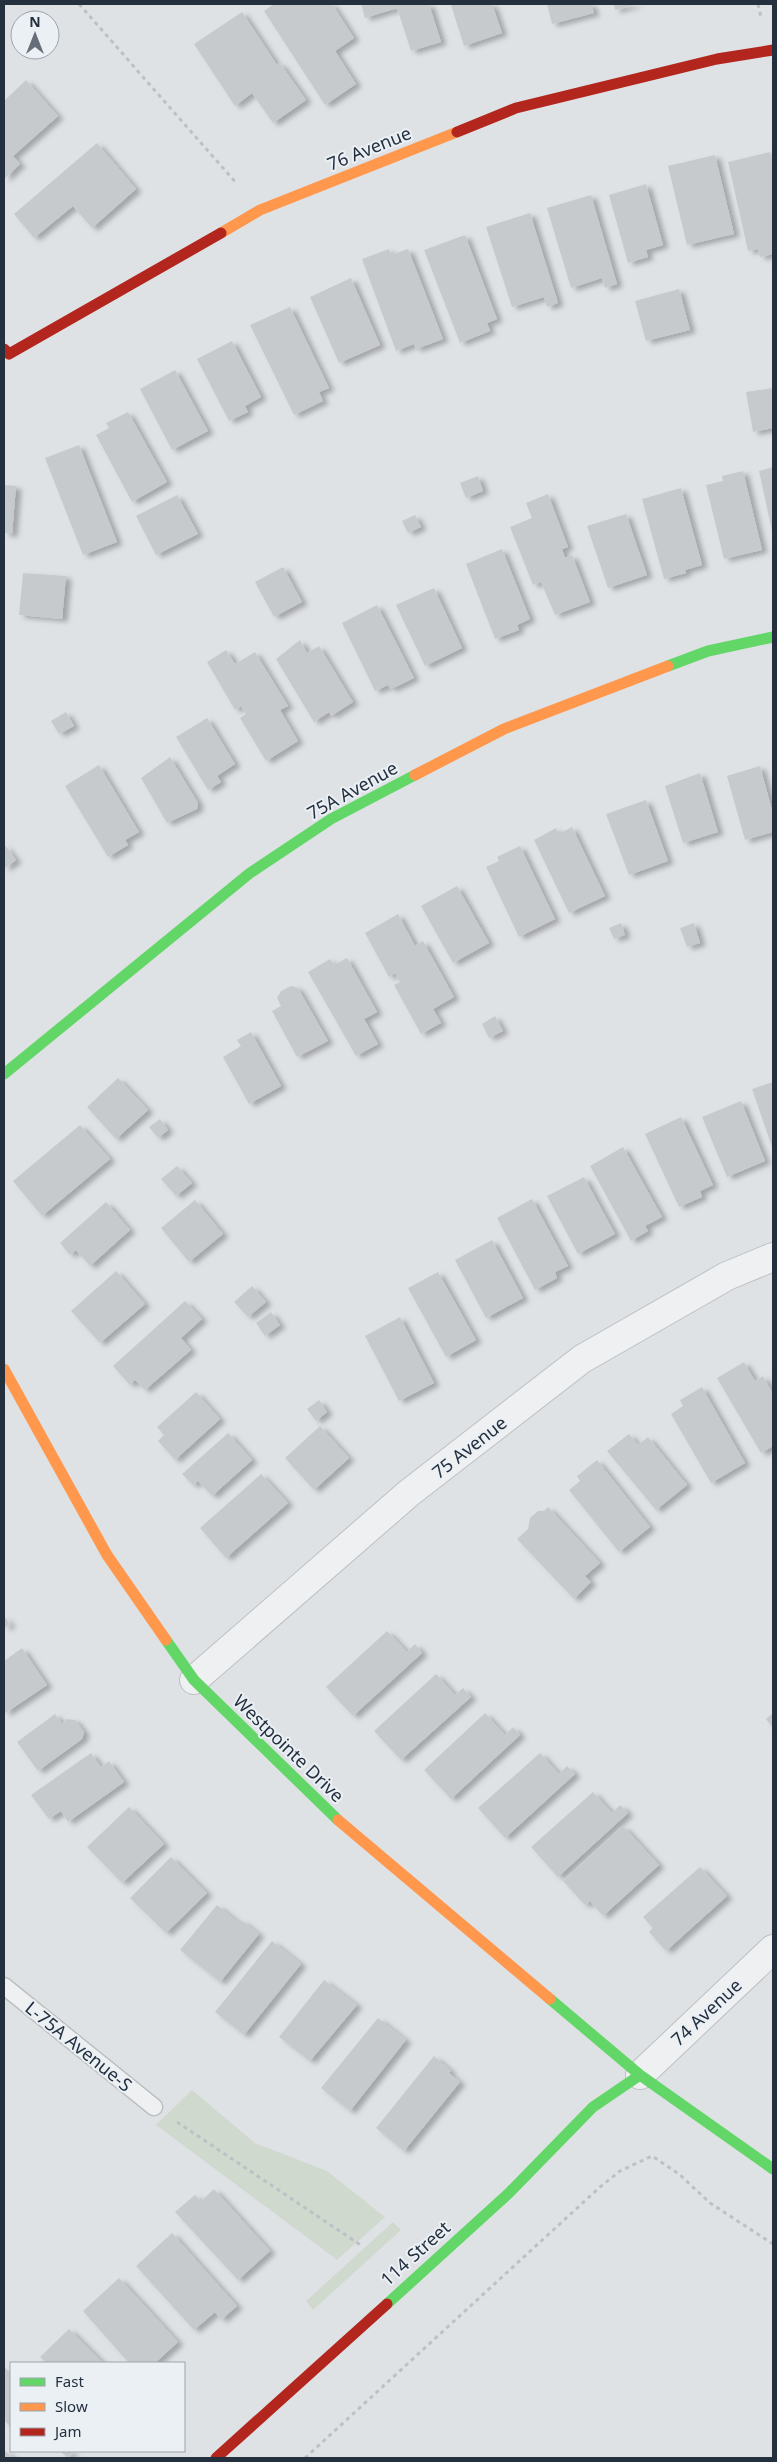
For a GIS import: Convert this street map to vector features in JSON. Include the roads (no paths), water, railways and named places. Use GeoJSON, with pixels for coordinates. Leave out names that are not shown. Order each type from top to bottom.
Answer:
{"type":"FeatureCollection","features":[{"type":"Feature","properties":{"kind":"street","name":"76 Avenue"},"geometry":{"type":"LineString","coordinates":[[6,351],[260,210],[516,108],[718,59],[773,50]]}},
{"type":"Feature","properties":{"kind":"street","name":"75A Avenue"},"geometry":{"type":"LineString","coordinates":[[4,1074],[250,873],[331,819],[504,729],[708,651],[773,638]]}},
{"type":"Feature","properties":{"kind":"street","name":"75 Avenue"},"geometry":{"type":"LineString","coordinates":[[194,1680],[409,1493],[582,1359],[727,1276],[773,1257]]}},
{"type":"Feature","properties":{"kind":"street","name":"Westpointe Drive"},"geometry":{"type":"LineString","coordinates":[[4,1368],[107,1555],[194,1680],[333,1816],[640,2075],[773,2169]]}},
{"type":"Feature","properties":{"kind":"street","name":"74 Avenue"},"geometry":{"type":"LineString","coordinates":[[640,2075],[773,1949]]}},
{"type":"Feature","properties":{"kind":"street","name":"114 Street"},"geometry":{"type":"LineString","coordinates":[[216,2458],[509,2192],[593,2108],[640,2075]]}},
{"type":"Feature","properties":{"kind":"lane","name":"L-75A Avenue-S"},"geometry":{"type":"LineString","coordinates":[[4,1986],[154,2107]]}}]}
